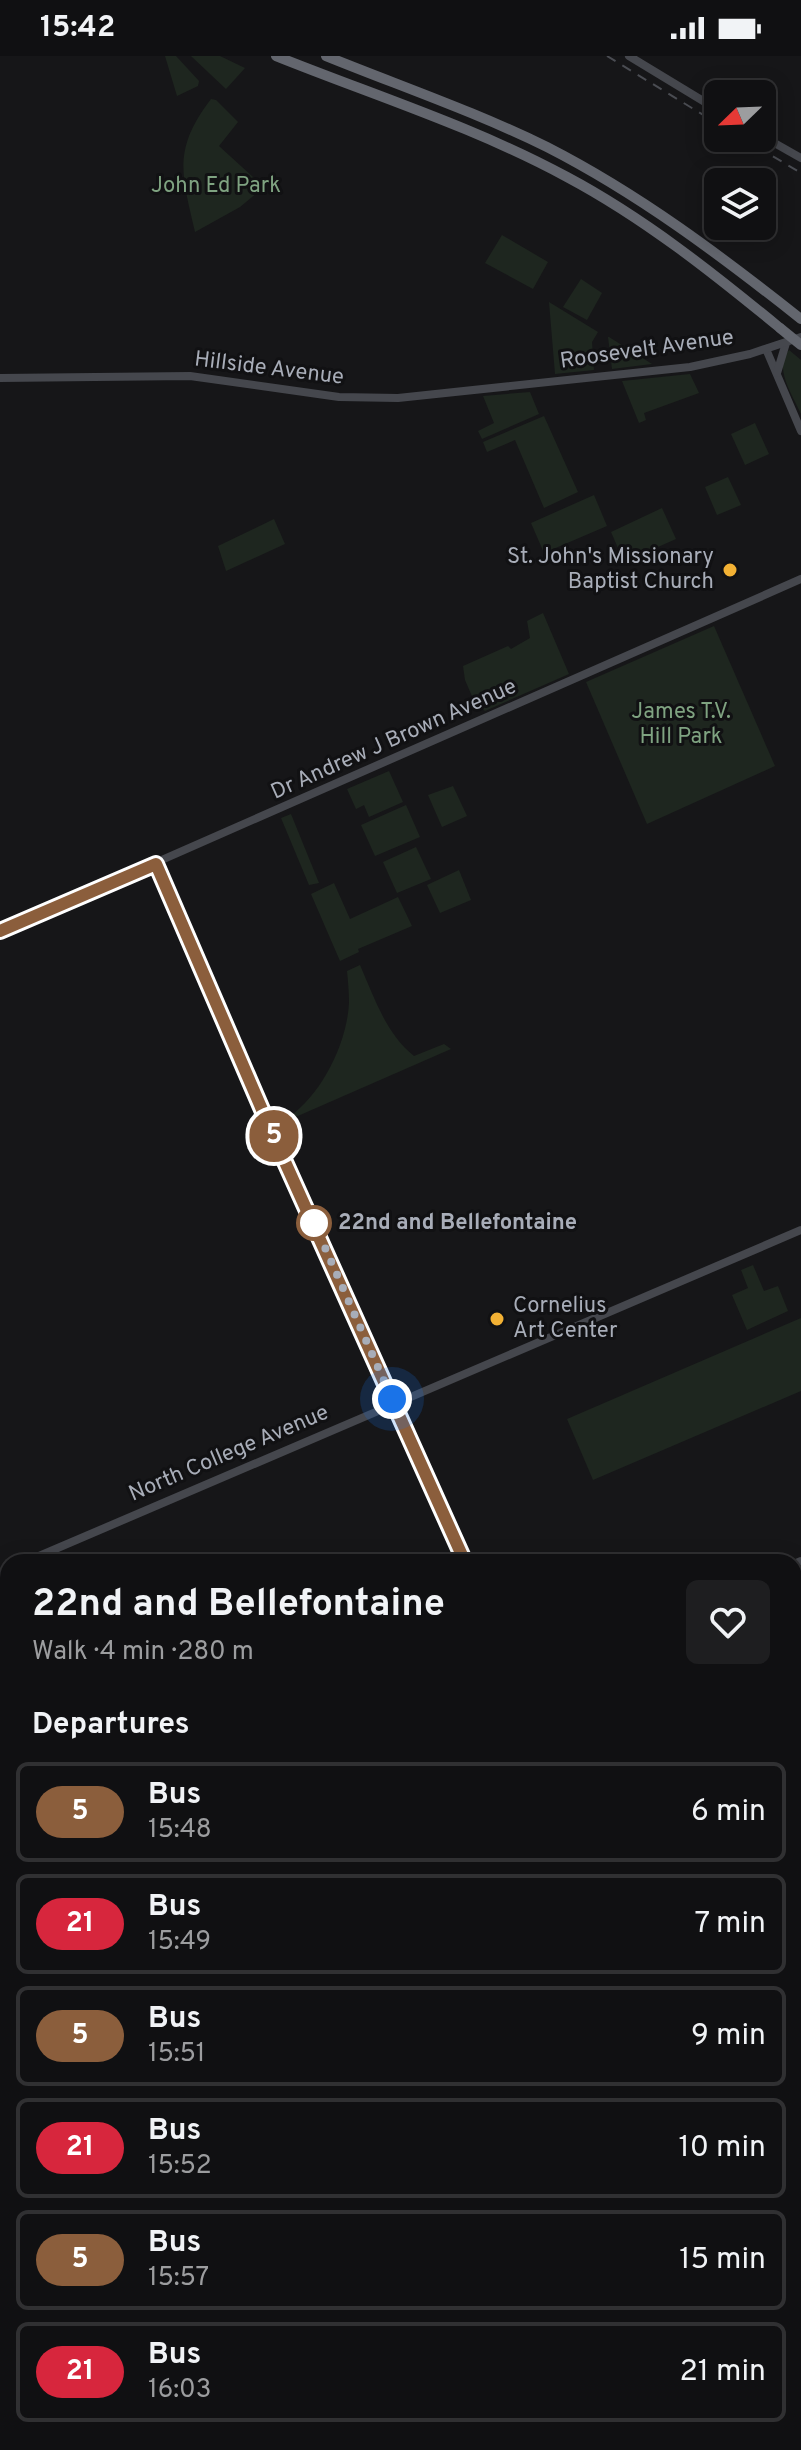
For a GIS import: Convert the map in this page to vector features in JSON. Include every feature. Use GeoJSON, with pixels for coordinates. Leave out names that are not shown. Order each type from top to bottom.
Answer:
{"type":"FeatureCollection","features":[{"type":"Feature","properties":{"kind":"highway"},"geometry":{"type":"LineString","coordinates":[[276,56],[512,149],[609,202],[687,254],[801,345]]}},
{"type":"Feature","properties":{"kind":"highway"},"geometry":{"type":"LineString","coordinates":[[326,56],[516,132],[609,181],[699,240],[801,319]]}},
{"type":"Feature","properties":{"kind":"main road"},"geometry":{"type":"LineString","coordinates":[[629,56],[704,102]]}},
{"type":"Feature","properties":{"kind":"main road"},"geometry":{"type":"LineString","coordinates":[[776,144],[801,158]]}},
{"type":"Feature","properties":{"kind":"main road","name":"Roosevelt Avenue"},"geometry":{"type":"LineString","coordinates":[[533,384],[690,367],[766,349],[801,337]]}},
{"type":"Feature","properties":{"kind":"main road"},"geometry":{"type":"LineString","coordinates":[[777,374],[786,343]]}},
{"type":"Feature","properties":{"kind":"main road"},"geometry":{"type":"LineString","coordinates":[[766,349],[801,431]]}},
{"type":"Feature","properties":{"kind":"main road","name":"Hillside Avenue"},"geometry":{"type":"LineString","coordinates":[[0,378],[190,376],[339,397],[373,398],[533,384]]}},
{"type":"Feature","properties":{"kind":"main road","name":"Dr Andrew J Brown Avenue"},"geometry":{"type":"LineString","coordinates":[[0,931],[801,579]]}},
{"type":"Feature","properties":{"kind":"main road"},"geometry":{"type":"LineString","coordinates":[[156,864],[276,1142],[461,1554]]}},
{"type":"Feature","properties":{"kind":"main road","name":"North College Avenue"},"geometry":{"type":"LineString","coordinates":[[44,1554],[801,1230]]}},
{"type":"Feature","properties":{"kind":"green space"},"geometry":{"type":"Polygon","coordinates":[[[165,56],[176,56],[199,81],[198,86],[177,96],[165,56]]]}},
{"type":"Feature","properties":{"kind":"green space"},"geometry":{"type":"Polygon","coordinates":[[[191,56],[220,56],[245,68],[226,89],[191,56]]]}},
{"type":"Feature","properties":{"kind":"green space","name":"John Ed Park"},"geometry":{"type":"Polygon","coordinates":[[[211,99],[216,100],[238,122],[219,146],[264,187],[240,207],[195,232],[184,178],[185,148],[190,133],[211,99]]]}},
{"type":"Feature","properties":{"kind":"green space"},"geometry":{"type":"Polygon","coordinates":[[[502,235],[548,262],[533,289],[485,263],[502,235]]]}},
{"type":"Feature","properties":{"kind":"green space"},"geometry":{"type":"Polygon","coordinates":[[[581,279],[602,293],[587,320],[563,307],[581,279]]]}},
{"type":"Feature","properties":{"kind":"green space"},"geometry":{"type":"Polygon","coordinates":[[[549,302],[598,332],[592,342],[594,370],[555,374],[549,302]]]}},
{"type":"Feature","properties":{"kind":"green space"},"geometry":{"type":"Polygon","coordinates":[[[609,337],[652,364],[612,369],[609,337]]]}},
{"type":"Feature","properties":{"kind":"green space"},"geometry":{"type":"Polygon","coordinates":[[[789,350],[801,360],[801,414],[784,373],[783,365],[789,350]]]}},
{"type":"Feature","properties":{"kind":"green space"},"geometry":{"type":"Polygon","coordinates":[[[690,374],[699,393],[644,413],[646,420],[639,423],[622,381],[690,374]]]}},
{"type":"Feature","properties":{"kind":"green space"},"geometry":{"type":"Polygon","coordinates":[[[530,392],[539,414],[482,439],[478,431],[494,423],[483,396],[530,392]]]}},
{"type":"Feature","properties":{"kind":"green space"},"geometry":{"type":"Polygon","coordinates":[[[544,416],[578,492],[544,508],[515,440],[487,452],[483,442],[544,416]]]}},
{"type":"Feature","properties":{"kind":"green space"},"geometry":{"type":"Polygon","coordinates":[[[755,423],[769,454],[745,465],[731,434],[755,423]]]}},
{"type":"Feature","properties":{"kind":"green space"},"geometry":{"type":"Polygon","coordinates":[[[728,477],[741,505],[717,515],[705,487],[728,477]]]}},
{"type":"Feature","properties":{"kind":"green space"},"geometry":{"type":"Polygon","coordinates":[[[594,495],[607,526],[544,553],[531,523],[594,495]]]}},
{"type":"Feature","properties":{"kind":"green space"},"geometry":{"type":"Polygon","coordinates":[[[662,508],[676,539],[624,562],[611,532],[662,508]]]}},
{"type":"Feature","properties":{"kind":"green space"},"geometry":{"type":"Polygon","coordinates":[[[274,519],[285,544],[226,571],[218,546],[274,519]]]}},
{"type":"Feature","properties":{"kind":"green space"},"geometry":{"type":"Polygon","coordinates":[[[543,613],[569,674],[485,711],[482,708],[478,710],[465,680],[463,666],[508,646],[511,649],[530,638],[527,621],[543,613]]]}},
{"type":"Feature","properties":{"kind":"green space","name":"James T.V. Hill Park"},"geometry":{"type":"Polygon","coordinates":[[[714,626],[775,766],[647,824],[586,682],[714,626]]]}},
{"type":"Feature","properties":{"kind":"green space"},"geometry":{"type":"Polygon","coordinates":[[[389,771],[403,802],[369,817],[364,805],[356,809],[347,789],[389,771]]]}},
{"type":"Feature","properties":{"kind":"green space"},"geometry":{"type":"Polygon","coordinates":[[[453,786],[467,816],[442,827],[428,795],[453,786]]]}},
{"type":"Feature","properties":{"kind":"green space"},"geometry":{"type":"Polygon","coordinates":[[[406,805],[420,837],[375,856],[361,825],[406,805]]]}},
{"type":"Feature","properties":{"kind":"green space"},"geometry":{"type":"Polygon","coordinates":[[[291,814],[319,883],[309,885],[281,818],[291,814]]]}},
{"type":"Feature","properties":{"kind":"green space"},"geometry":{"type":"Polygon","coordinates":[[[416,847],[431,879],[397,893],[383,862],[416,847]]]}},
{"type":"Feature","properties":{"kind":"green space"},"geometry":{"type":"Polygon","coordinates":[[[459,870],[471,900],[440,913],[427,885],[459,870]]]}},
{"type":"Feature","properties":{"kind":"green space"},"geometry":{"type":"Polygon","coordinates":[[[334,883],[350,919],[398,897],[412,926],[358,949],[359,952],[340,961],[311,894],[334,883]]]}},
{"type":"Feature","properties":{"kind":"green space"},"geometry":{"type":"Polygon","coordinates":[[[360,965],[382,1014],[404,1047],[414,1056],[444,1044],[451,1049],[291,1119],[289,1117],[322,1081],[338,1051],[349,1003],[347,971],[360,965]]]}},
{"type":"Feature","properties":{"kind":"green space"},"geometry":{"type":"Polygon","coordinates":[[[753,1265],[764,1291],[778,1286],[788,1311],[747,1330],[732,1295],[748,1288],[741,1270],[753,1265]]]}},
{"type":"Feature","properties":{"kind":"green space"},"geometry":{"type":"Polygon","coordinates":[[[801,1318],[801,1391],[593,1480],[567,1419],[801,1318]]]}},
{"type":"Feature","properties":{"kind":"railway"},"geometry":{"type":"LineString","coordinates":[[607,56],[704,115]]}},
{"type":"Feature","properties":{"kind":"railway"},"geometry":{"type":"LineString","coordinates":[[766,152],[801,173]]}},
{"type":"Feature","properties":{"kind":"bus line","name":"5"},"geometry":{"type":"LineString","coordinates":[[0,931],[156,864],[276,1142],[461,1554]]}},
{"type":"Feature","properties":{"kind":"place","name":"St. John's Missionary Baptist Church"},"geometry":{"type":"Point","coordinates":[730,570]}},
{"type":"Feature","properties":{"kind":"place","name":"22nd and Bellefontaine"},"geometry":{"type":"Point","coordinates":[314,1223]}},
{"type":"Feature","properties":{"kind":"place","name":"Cornelius Art Center"},"geometry":{"type":"Point","coordinates":[497,1319]}},
{"type":"Feature","properties":{"kind":"route"},"geometry":{"type":"LineString","coordinates":[[314,1223],[311,1216],[392,1399]]}}]}
